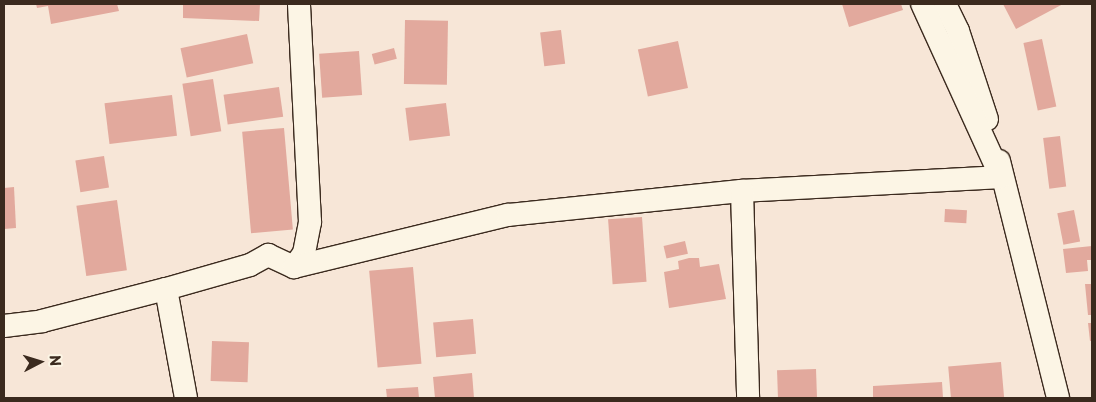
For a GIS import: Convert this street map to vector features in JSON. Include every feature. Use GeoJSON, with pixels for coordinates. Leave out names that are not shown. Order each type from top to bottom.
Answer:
{"type":"FeatureCollection","features":[{"type":"Feature","properties":{"kind":"street"},"geometry":{"type":"LineString","coordinates":[[294,267],[304,253],[310,222],[299,4]]}},
{"type":"Feature","properties":{"kind":"street"},"geometry":{"type":"LineString","coordinates":[[4,326],[42,321],[166,289],[250,264],[268,256],[294,267],[508,215],[742,191],[1001,178],[922,4]]}},
{"type":"Feature","properties":{"kind":"street"},"geometry":{"type":"LineString","coordinates":[[945,4],[958,31],[988,121],[1058,398]]}},
{"type":"Feature","properties":{"kind":"street"},"geometry":{"type":"LineString","coordinates":[[742,191],[748,398]]}},
{"type":"Feature","properties":{"kind":"street"},"geometry":{"type":"LineString","coordinates":[[166,289],[186,398]]}},
{"type":"Feature","properties":{"kind":"building"},"geometry":{"type":"Polygon","coordinates":[[[36,4],[117,4],[119,11],[51,24],[48,6],[37,8],[36,4]]]}},
{"type":"Feature","properties":{"kind":"building"},"geometry":{"type":"Polygon","coordinates":[[[183,4],[260,4],[259,21],[183,18],[183,4]]]}},
{"type":"Feature","properties":{"kind":"building"},"geometry":{"type":"Polygon","coordinates":[[[842,4],[901,4],[903,10],[849,27],[842,4]]]}},
{"type":"Feature","properties":{"kind":"building"},"geometry":{"type":"Polygon","coordinates":[[[1003,4],[1063,4],[1016,29],[1003,4]]]}},
{"type":"Feature","properties":{"kind":"building"},"geometry":{"type":"Polygon","coordinates":[[[405,20],[448,21],[447,85],[404,84],[405,20]]]}},
{"type":"Feature","properties":{"kind":"building"},"geometry":{"type":"Polygon","coordinates":[[[561,30],[565,64],[544,66],[540,33],[561,30]]]}},
{"type":"Feature","properties":{"kind":"building"},"geometry":{"type":"Polygon","coordinates":[[[247,34],[253,63],[187,77],[180,48],[247,34]]]}},
{"type":"Feature","properties":{"kind":"building"},"geometry":{"type":"Polygon","coordinates":[[[1042,39],[1056,106],[1038,110],[1023,43],[1042,39]]]}},
{"type":"Feature","properties":{"kind":"building"},"geometry":{"type":"Polygon","coordinates":[[[678,41],[688,88],[648,96],[638,50],[678,41]]]}},
{"type":"Feature","properties":{"kind":"building"},"geometry":{"type":"Polygon","coordinates":[[[394,48],[397,59],[375,65],[372,54],[394,48]]]}},
{"type":"Feature","properties":{"kind":"building"},"geometry":{"type":"Polygon","coordinates":[[[359,51],[362,95],[322,98],[319,54],[359,51]]]}},
{"type":"Feature","properties":{"kind":"building"},"geometry":{"type":"Polygon","coordinates":[[[213,79],[221,131],[191,136],[182,84],[213,79]]]}},
{"type":"Feature","properties":{"kind":"building"},"geometry":{"type":"Polygon","coordinates":[[[279,87],[283,117],[228,125],[224,95],[279,87]]]}},
{"type":"Feature","properties":{"kind":"building"},"geometry":{"type":"Polygon","coordinates":[[[172,95],[177,136],[110,144],[105,103],[172,95]]]}},
{"type":"Feature","properties":{"kind":"building"},"geometry":{"type":"Polygon","coordinates":[[[446,103],[450,136],[409,141],[405,108],[446,103]]]}},
{"type":"Feature","properties":{"kind":"building"},"geometry":{"type":"Polygon","coordinates":[[[284,128],[293,230],[251,233],[242,132],[284,128]]]}},
{"type":"Feature","properties":{"kind":"building"},"geometry":{"type":"Polygon","coordinates":[[[1060,136],[1066,187],[1049,189],[1043,138],[1060,136]]]}},
{"type":"Feature","properties":{"kind":"building"},"geometry":{"type":"Polygon","coordinates":[[[104,156],[109,188],[80,192],[75,161],[104,156]]]}},
{"type":"Feature","properties":{"kind":"building"},"geometry":{"type":"Polygon","coordinates":[[[14,187],[16,228],[4,229],[4,188],[14,187]]]}},
{"type":"Feature","properties":{"kind":"building"},"geometry":{"type":"Polygon","coordinates":[[[117,200],[127,270],[86,276],[76,206],[117,200]]]}},
{"type":"Feature","properties":{"kind":"building"},"geometry":{"type":"Polygon","coordinates":[[[945,209],[967,210],[966,223],[944,222],[945,209]]]}},
{"type":"Feature","properties":{"kind":"building"},"geometry":{"type":"Polygon","coordinates":[[[1074,210],[1080,241],[1063,245],[1057,213],[1074,210]]]}},
{"type":"Feature","properties":{"kind":"building"},"geometry":{"type":"Polygon","coordinates":[[[642,217],[647,282],[613,284],[608,219],[642,217]]]}},
{"type":"Feature","properties":{"kind":"building"},"geometry":{"type":"Polygon","coordinates":[[[685,241],[688,254],[666,259],[664,246],[685,241]]]}},
{"type":"Feature","properties":{"kind":"building"},"geometry":{"type":"Polygon","coordinates":[[[1092,246],[1092,260],[1087,260],[1088,271],[1066,273],[1063,249],[1092,246]]]}},
{"type":"Feature","properties":{"kind":"building"},"geometry":{"type":"Polygon","coordinates":[[[699,258],[700,267],[719,264],[726,299],[669,308],[664,272],[679,269],[678,261],[699,258]]]}},
{"type":"Feature","properties":{"kind":"building"},"geometry":{"type":"Polygon","coordinates":[[[413,267],[421,364],[378,367],[369,271],[413,267]]]}},
{"type":"Feature","properties":{"kind":"building"},"geometry":{"type":"Polygon","coordinates":[[[1085,284],[1092,284],[1092,315],[1088,315],[1085,284]]]}},
{"type":"Feature","properties":{"kind":"building"},"geometry":{"type":"Polygon","coordinates":[[[473,319],[476,354],[436,357],[433,322],[473,319]]]}},
{"type":"Feature","properties":{"kind":"building"},"geometry":{"type":"Polygon","coordinates":[[[1088,323],[1092,323],[1092,341],[1090,341],[1088,323]]]}},
{"type":"Feature","properties":{"kind":"building"},"geometry":{"type":"Polygon","coordinates":[[[212,341],[249,342],[248,382],[211,381],[212,341]]]}},
{"type":"Feature","properties":{"kind":"building"},"geometry":{"type":"Polygon","coordinates":[[[1001,362],[1004,398],[951,398],[948,367],[1001,362]]]}},
{"type":"Feature","properties":{"kind":"building"},"geometry":{"type":"Polygon","coordinates":[[[816,369],[817,398],[778,398],[777,370],[816,369]]]}},
{"type":"Feature","properties":{"kind":"building"},"geometry":{"type":"Polygon","coordinates":[[[472,373],[474,398],[435,398],[433,377],[472,373]]]}},
{"type":"Feature","properties":{"kind":"building"},"geometry":{"type":"Polygon","coordinates":[[[942,382],[943,398],[873,398],[873,386],[942,382]]]}},
{"type":"Feature","properties":{"kind":"building"},"geometry":{"type":"Polygon","coordinates":[[[418,387],[419,398],[387,398],[386,389],[418,387]]]}}]}
